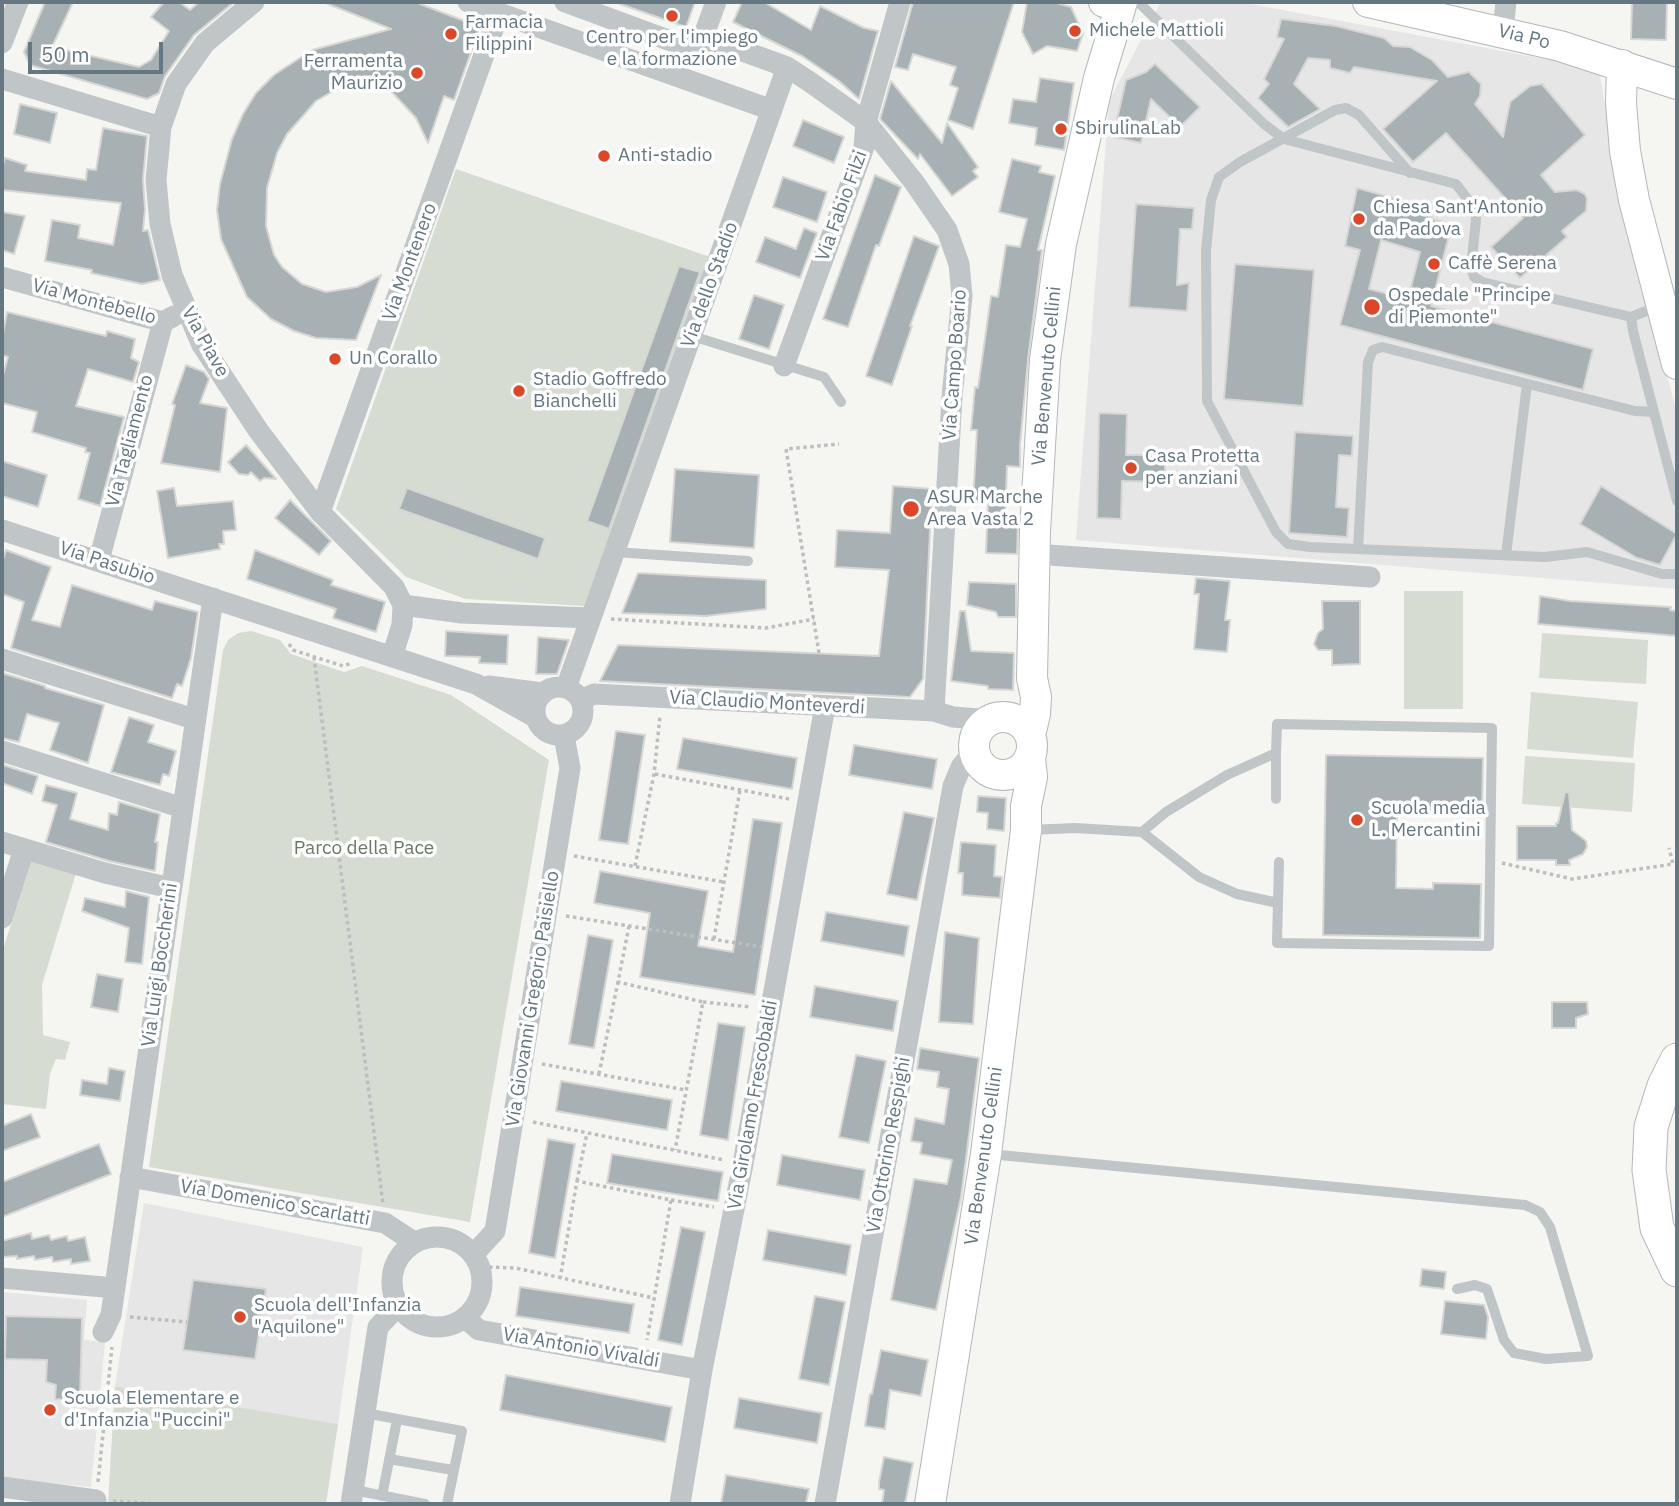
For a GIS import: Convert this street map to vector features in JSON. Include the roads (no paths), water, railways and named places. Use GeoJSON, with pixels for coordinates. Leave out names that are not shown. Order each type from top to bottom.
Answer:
{"type":"FeatureCollection","features":[{"type":"Feature","properties":{"kind":"main road"},"geometry":{"type":"LineString","coordinates":[[1677,1060],[1651,1127],[1649,1159],[1657,1228],[1677,1270]]}},
{"type":"Feature","properties":{"kind":"street"},"geometry":{"type":"LineString","coordinates":[[2,43],[18,2]]}},
{"type":"Feature","properties":{"kind":"street","name":"Via Piave"},"geometry":{"type":"LineString","coordinates":[[254,2],[205,43],[176,84],[161,127],[156,180],[160,224],[172,275],[202,345],[258,430],[320,512],[394,587],[403,605]]}},
{"type":"Feature","properties":{"kind":"street"},"geometry":{"type":"LineString","coordinates":[[468,2],[495,7],[772,110]]}},
{"type":"Feature","properties":{"kind":"street"},"geometry":{"type":"LineString","coordinates":[[565,2],[698,51],[716,2]]}},
{"type":"Feature","properties":{"kind":"street","name":"Via Fabio Filzi"},"geometry":{"type":"LineString","coordinates":[[784,366],[864,147],[866,122],[900,2]]}},
{"type":"Feature","properties":{"kind":"street","name":"Via Benvenuto Cellini"},"geometry":{"type":"LineString","coordinates":[[1094,2],[1098,78]]}},
{"type":"Feature","properties":{"kind":"street"},"geometry":{"type":"LineString","coordinates":[[1104,2],[1122,2]]}},
{"type":"Feature","properties":{"kind":"street","name":"Via Benvenuto Cellini"},"geometry":{"type":"LineString","coordinates":[[1000,745],[1032,678],[1034,554],[1045,360],[1060,244],[1098,78],[1122,2]]}},
{"type":"Feature","properties":{"kind":"street","name":"Via Po"},"geometry":{"type":"LineString","coordinates":[[1368,2],[1503,31],[1622,65],[1677,84]]}},
{"type":"Feature","properties":{"kind":"street"},"geometry":{"type":"LineString","coordinates":[[1503,31],[1506,2]]}},
{"type":"Feature","properties":{"kind":"street","name":"Via Montenero"},"geometry":{"type":"LineString","coordinates":[[320,512],[495,7]]}},
{"type":"Feature","properties":{"kind":"street","name":"Via Campo Boario"},"geometry":{"type":"LineString","coordinates":[[698,51],[726,45],[787,67],[866,122],[914,182],[947,230],[959,264],[962,296],[952,397],[944,714]]}},
{"type":"Feature","properties":{"kind":"street"},"geometry":{"type":"LineString","coordinates":[[1622,65],[1621,103],[1625,151],[1634,200],[1677,364]]}},
{"type":"Feature","properties":{"kind":"street","name":"Via dello Stadio"},"geometry":{"type":"LineString","coordinates":[[573,694],[591,618],[787,67]]}},
{"type":"Feature","properties":{"kind":"street"},"geometry":{"type":"LineString","coordinates":[[2,79],[161,127]]}},
{"type":"Feature","properties":{"kind":"street","name":"Via Montebello"},"geometry":{"type":"LineString","coordinates":[[2,277],[163,322],[185,310]]}},
{"type":"Feature","properties":{"kind":"street","name":"Via Tagliamento"},"geometry":{"type":"LineString","coordinates":[[99,560],[163,322]]}},
{"type":"Feature","properties":{"kind":"street","name":"Via Pasubio"},"geometry":{"type":"LineString","coordinates":[[2,530],[213,597]]}},
{"type":"Feature","properties":{"kind":"street"},"geometry":{"type":"LineString","coordinates":[[1034,554],[1370,577]]}},
{"type":"Feature","properties":{"kind":"street"},"geometry":{"type":"LineString","coordinates":[[213,597],[476,684],[542,693]]}},
{"type":"Feature","properties":{"kind":"street","name":"Via Luigi Boccherini"},"geometry":{"type":"LineString","coordinates":[[112,1321],[213,597]]}},
{"type":"Feature","properties":{"kind":"street"},"geometry":{"type":"LineString","coordinates":[[392,657],[402,625],[403,605],[462,613],[591,618]]}},
{"type":"Feature","properties":{"kind":"street"},"geometry":{"type":"LineString","coordinates":[[2,659],[194,719]]}},
{"type":"Feature","properties":{"kind":"street"},"geometry":{"type":"LineString","coordinates":[[476,684],[535,717]]}},
{"type":"Feature","properties":{"kind":"street"},"geometry":{"type":"LineString","coordinates":[[550,688],[573,694],[583,707],[581,722],[571,733],[564,736],[549,734],[538,724],[535,704],[542,693],[550,688]]}},
{"type":"Feature","properties":{"kind":"street","name":"Via Claudio Monteverdi"},"geometry":{"type":"LineString","coordinates":[[573,694],[944,714],[1000,745]]}},
{"type":"Feature","properties":{"kind":"street","name":"Via Girolamo Frescobaldi"},"geometry":{"type":"LineString","coordinates":[[680,1504],[702,1370],[743,1164],[825,706]]}},
{"type":"Feature","properties":{"kind":"street","name":"Via Giovanni Gregorio Paisiello"},"geometry":{"type":"LineString","coordinates":[[476,1261],[495,1231],[570,768],[564,736]]}},
{"type":"Feature","properties":{"kind":"street"},"geometry":{"type":"LineString","coordinates":[[1000,745],[1026,818]]}},
{"type":"Feature","properties":{"kind":"street","name":"Via Ottorino Respighi"},"geometry":{"type":"LineString","coordinates":[[825,1504],[953,786],[961,767],[1000,745]]}},
{"type":"Feature","properties":{"kind":"street"},"geometry":{"type":"LineString","coordinates":[[2,751],[183,808]]}},
{"type":"Feature","properties":{"kind":"street","name":"Via Benvenuto Cellini"},"geometry":{"type":"LineString","coordinates":[[930,1504],[986,1154],[1026,818]]}},
{"type":"Feature","properties":{"kind":"street"},"geometry":{"type":"LineString","coordinates":[[2,842],[105,873],[171,888]]}},
{"type":"Feature","properties":{"kind":"street"},"geometry":{"type":"LineString","coordinates":[[2,918],[24,849]]}},
{"type":"Feature","properties":{"kind":"street","name":"Via Domenico Scarlatti"},"geometry":{"type":"LineString","coordinates":[[130,1177],[385,1223],[414,1242]]}},
{"type":"Feature","properties":{"kind":"street"},"geometry":{"type":"LineString","coordinates":[[426,1237],[452,1239],[464,1245],[476,1261],[482,1281],[480,1295],[465,1318],[452,1325],[436,1328],[408,1318],[398,1306],[392,1293],[391,1278],[402,1252],[414,1242],[426,1237]]}},
{"type":"Feature","properties":{"kind":"street"},"geometry":{"type":"LineString","coordinates":[[2,1278],[115,1288]]}},
{"type":"Feature","properties":{"kind":"street"},"geometry":{"type":"LineString","coordinates":[[352,1497],[378,1327],[398,1306]]}},
{"type":"Feature","properties":{"kind":"street","name":"Via Antonio Vivaldi"},"geometry":{"type":"LineString","coordinates":[[465,1318],[479,1331],[702,1370]]}},
{"type":"Feature","properties":{"kind":"street"},"geometry":{"type":"LineString","coordinates":[[2,1487],[96,1502]]}},
{"type":"Feature","properties":{"kind":"lane"},"geometry":{"type":"LineString","coordinates":[[1138,2],[1264,124],[1284,139],[1456,184],[1475,209],[1471,267],[1474,277],[1482,282],[1632,317],[1661,305]]}},
{"type":"Feature","properties":{"kind":"lane"},"geometry":{"type":"LineString","coordinates":[[1410,173],[1359,115],[1346,108],[1335,110],[1240,162],[1219,177],[1211,200],[1206,251],[1207,401],[1276,532],[1288,544],[1359,549],[1545,557],[1587,552],[1662,573],[1677,574]]}},
{"type":"Feature","properties":{"kind":"lane"},"geometry":{"type":"LineString","coordinates":[[1632,317],[1633,331],[1677,501]]}},
{"type":"Feature","properties":{"kind":"lane"},"geometry":{"type":"LineString","coordinates":[[692,336],[824,377],[841,402]]}},
{"type":"Feature","properties":{"kind":"lane"},"geometry":{"type":"LineString","coordinates":[[1359,549],[1368,362],[1373,350],[1382,347],[1635,411],[1653,412]]}},
{"type":"Feature","properties":{"kind":"lane"},"geometry":{"type":"LineString","coordinates":[[1506,555],[1527,384]]}},
{"type":"Feature","properties":{"kind":"lane"},"geometry":{"type":"LineString","coordinates":[[615,552],[748,561]]}},
{"type":"Feature","properties":{"kind":"lane"},"geometry":{"type":"LineString","coordinates":[[1276,799],[1277,724],[1492,728],[1489,946],[1277,943],[1279,862]]}},
{"type":"Feature","properties":{"kind":"lane"},"geometry":{"type":"LineString","coordinates":[[1142,832],[1166,812],[1217,781],[1276,753]]}},
{"type":"Feature","properties":{"kind":"lane"},"geometry":{"type":"LineString","coordinates":[[1026,818],[1075,828],[1142,832],[1199,877],[1237,894],[1278,903]]}},
{"type":"Feature","properties":{"kind":"lane"},"geometry":{"type":"LineString","coordinates":[[986,1154],[1525,1205],[1541,1212],[1550,1227],[1588,1356],[1546,1359],[1514,1353],[1504,1340],[1487,1289],[1475,1285],[1457,1289]]}},
{"type":"Feature","properties":{"kind":"lane"},"geometry":{"type":"LineString","coordinates":[[365,1413],[462,1432],[447,1504]]}},
{"type":"Feature","properties":{"kind":"lane"},"geometry":{"type":"LineString","coordinates":[[382,1496],[397,1419]]}},
{"type":"Feature","properties":{"kind":"lane"},"geometry":{"type":"LineString","coordinates":[[389,1459],[453,1470]]}},
{"type":"Feature","properties":{"kind":"lane"},"geometry":{"type":"LineString","coordinates":[[352,1497],[382,1496],[425,1504]]}},
{"type":"Feature","properties":{"kind":"place","name":"Centro per l'impiego e la formazione"},"geometry":{"type":"Point","coordinates":[672,16]}},
{"type":"Feature","properties":{"kind":"place","name":"Michele Mattioli"},"geometry":{"type":"Point","coordinates":[1075,31]}},
{"type":"Feature","properties":{"kind":"place","name":"Farmacia Filippini"},"geometry":{"type":"Point","coordinates":[451,34]}},
{"type":"Feature","properties":{"kind":"place","name":"Ferramenta Maurizio"},"geometry":{"type":"Point","coordinates":[417,73]}},
{"type":"Feature","properties":{"kind":"place","name":"SbirulinaLab"},"geometry":{"type":"Point","coordinates":[1061,129]}},
{"type":"Feature","properties":{"kind":"place","name":"Anti-stadio"},"geometry":{"type":"Point","coordinates":[604,156]}},
{"type":"Feature","properties":{"kind":"place","name":"Chiesa Sant'Antonio da Padova"},"geometry":{"type":"Point","coordinates":[1359,219]}},
{"type":"Feature","properties":{"kind":"place","name":"Caffè Serena"},"geometry":{"type":"Point","coordinates":[1434,264]}},
{"type":"Feature","properties":{"kind":"place","name":"Ospedale \"Principe di Piemonte\""},"geometry":{"type":"Point","coordinates":[1372,307]}},
{"type":"Feature","properties":{"kind":"place","name":"Un Corallo"},"geometry":{"type":"Point","coordinates":[335,359]}},
{"type":"Feature","properties":{"kind":"place","name":"Stadio Goffredo Bianchelli"},"geometry":{"type":"Point","coordinates":[519,391]}},
{"type":"Feature","properties":{"kind":"place","name":"Casa Protetta per anziani"},"geometry":{"type":"Point","coordinates":[1131,468]}},
{"type":"Feature","properties":{"kind":"place","name":"ASUR Marche Area Vasta 2"},"geometry":{"type":"Point","coordinates":[911,509]}},
{"type":"Feature","properties":{"kind":"place","name":"Scuola media L. Mercantini"},"geometry":{"type":"Point","coordinates":[1357,820]}},
{"type":"Feature","properties":{"kind":"place","name":"Scuola dell'Infanzia \"Aquilone\""},"geometry":{"type":"Point","coordinates":[240,1317]}},
{"type":"Feature","properties":{"kind":"place","name":"Scuola Elementare e d'Infanzia \"Puccini\""},"geometry":{"type":"Point","coordinates":[50,1410]}},
{"type":"Feature","properties":{"kind":"park label","name":"Parco della Pace"},"geometry":{"type":"Point","coordinates":[364,849]}}]}
